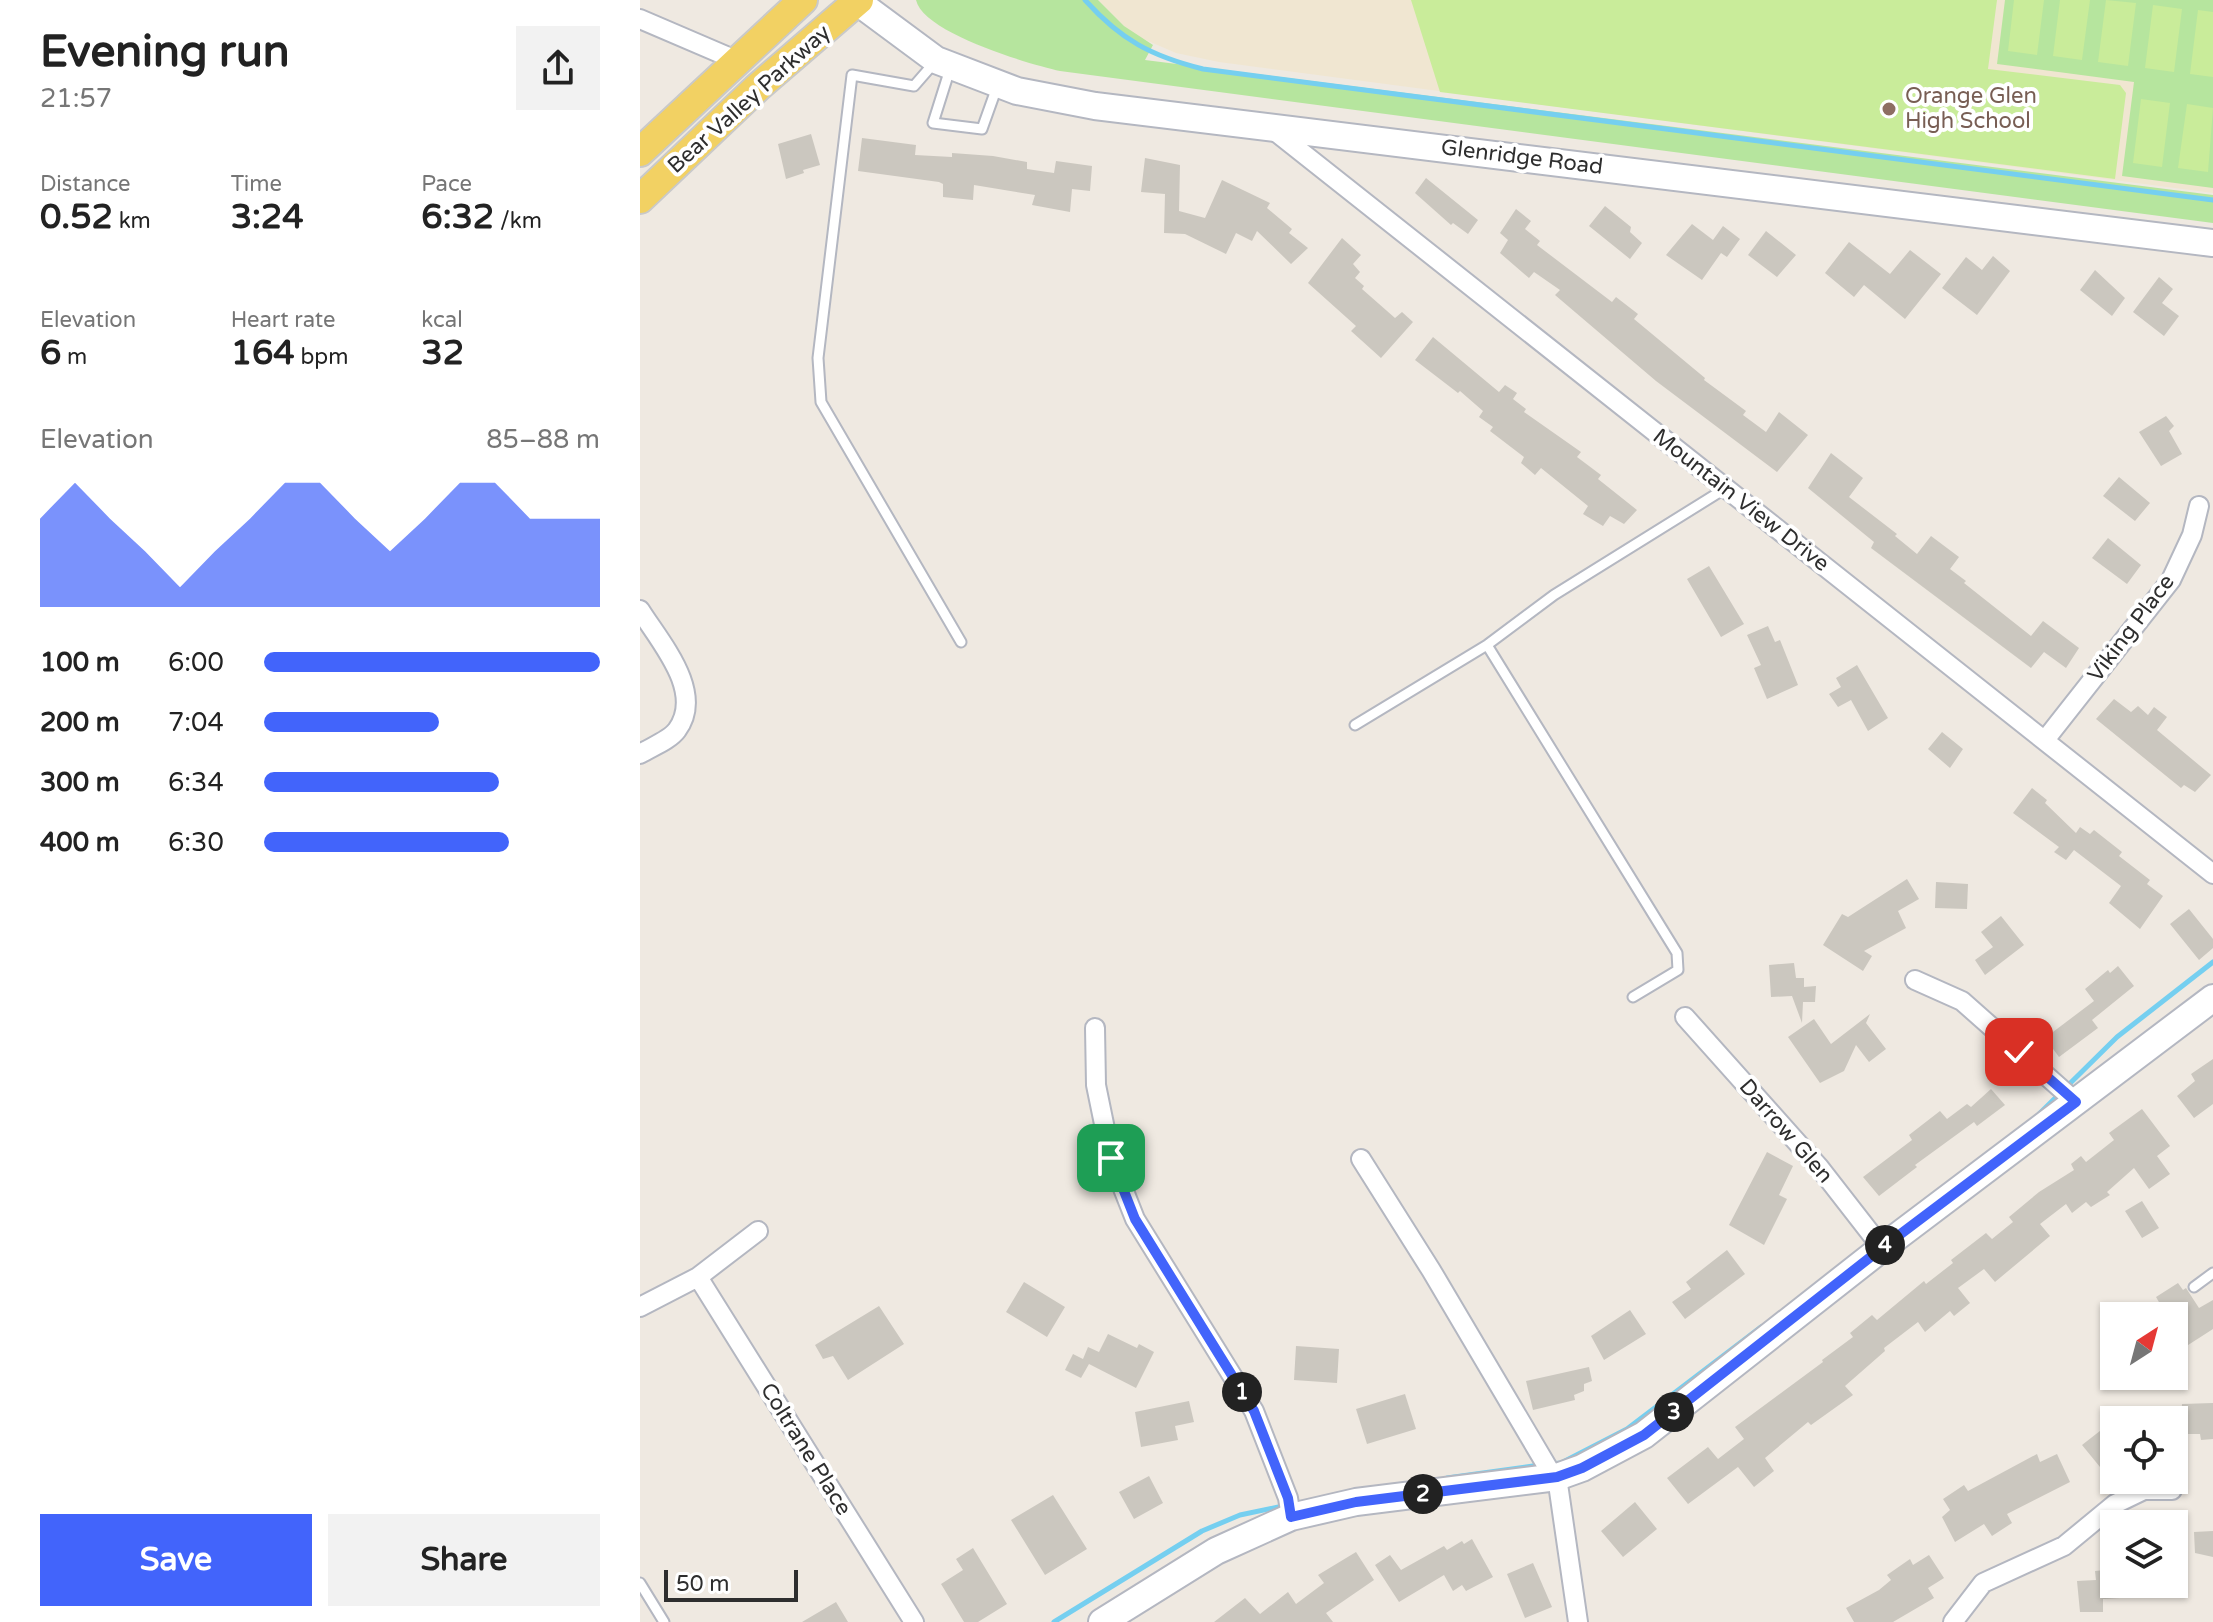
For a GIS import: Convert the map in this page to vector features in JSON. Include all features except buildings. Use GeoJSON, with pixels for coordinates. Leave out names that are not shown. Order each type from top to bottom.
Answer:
{"type":"FeatureCollection","features":[{"type":"Feature","properties":{"kind":"main road","name":"Bear Valley Parkway"},"geometry":{"type":"LineString","coordinates":[[640,152],[803,0]]}},
{"type":"Feature","properties":{"kind":"main road","name":"Bear Valley Parkway"},"geometry":{"type":"LineString","coordinates":[[640,199],[758,87],[857,1]]}},
{"type":"Feature","properties":{"kind":"street","name":"Glenridge Road"},"geometry":{"type":"LineString","coordinates":[[857,1],[944,63],[1017,91],[1095,106],[2213,243]]}},
{"type":"Feature","properties":{"kind":"street"},"geometry":{"type":"LineString","coordinates":[[640,19],[738,61]]}},
{"type":"Feature","properties":{"kind":"street","name":"Mountain View Drive"},"geometry":{"type":"LineString","coordinates":[[1268,126],[2213,874]]}},
{"type":"Feature","properties":{"kind":"street","name":"Viking Place"},"geometry":{"type":"LineString","coordinates":[[2045,740],[2171,580],[2192,535],[2199,506]]}},
{"type":"Feature","properties":{"kind":"street"},"geometry":{"type":"LineString","coordinates":[[640,610],[684,682],[687,710],[676,732],[640,754]]}},
{"type":"Feature","properties":{"kind":"street"},"geometry":{"type":"LineString","coordinates":[[1915,980],[1962,1001],[2076,1102]]}},
{"type":"Feature","properties":{"kind":"street"},"geometry":{"type":"LineString","coordinates":[[1102,1622],[1216,1551],[1291,1517],[1356,1502],[1556,1477],[1582,1468],[1644,1435],[1882,1248],[2213,998]]}},
{"type":"Feature","properties":{"kind":"street","name":"Darrow Glen"},"geometry":{"type":"LineString","coordinates":[[1685,1017],[1819,1167],[1882,1248]]}},
{"type":"Feature","properties":{"kind":"street"},"geometry":{"type":"LineString","coordinates":[[1095,1028],[1096,1085],[1111,1158],[1135,1219],[1254,1411],[1288,1498],[1291,1517]]}},
{"type":"Feature","properties":{"kind":"street"},"geometry":{"type":"LineString","coordinates":[[1361,1159],[1556,1477],[1578,1622]]}},
{"type":"Feature","properties":{"kind":"street"},"geometry":{"type":"LineString","coordinates":[[640,1307],[698,1277],[758,1231]]}},
{"type":"Feature","properties":{"kind":"street","name":"Coltrane Place"},"geometry":{"type":"LineString","coordinates":[[698,1277],[914,1622]]}},
{"type":"Feature","properties":{"kind":"street"},"geometry":{"type":"LineString","coordinates":[[1953,1622],[1983,1583],[2064,1546],[2115,1504],[2136,1494]]}},
{"type":"Feature","properties":{"kind":"lane"},"geometry":{"type":"LineString","coordinates":[[944,63],[933,123],[982,129],[998,84]]}},
{"type":"Feature","properties":{"kind":"lane"},"geometry":{"type":"LineString","coordinates":[[944,63],[914,86],[852,75],[818,358],[821,402],[961,642]]}},
{"type":"Feature","properties":{"kind":"lane"},"geometry":{"type":"LineString","coordinates":[[1355,725],[1487,645],[1554,595],[1726,488]]}},
{"type":"Feature","properties":{"kind":"lane"},"geometry":{"type":"LineString","coordinates":[[1487,645],[1677,953],[1678,970],[1633,997]]}},
{"type":"Feature","properties":{"kind":"lane"},"geometry":{"type":"LineString","coordinates":[[2194,1287],[2213,1273]]}},
{"type":"Feature","properties":{"kind":"lane"},"geometry":{"type":"LineString","coordinates":[[640,1583],[664,1622]]}},
{"type":"Feature","properties":{"kind":"shaded area","name":"Orange Glen High School"},"geometry":{"type":"Polygon","coordinates":[[[1098,0],[2213,0],[2213,193],[1219,62],[1176,53],[1141,38],[1098,0]]]}},
{"type":"Feature","properties":{"kind":"green space"},"geometry":{"type":"Polygon","coordinates":[[[916,0],[1098,0],[1124,26],[1153,45],[1145,60],[2213,195],[2213,223],[1060,71],[1025,62],[956,35],[923,12],[916,0]]]}},
{"type":"Feature","properties":{"kind":"green space","name":"Orange Glen High School"},"geometry":{"type":"Polygon","coordinates":[[[1411,0],[1997,0],[1988,69],[2120,85],[2126,93],[2115,179],[1440,92],[1411,0]]]}},
{"type":"Feature","properties":{"kind":"green space"},"geometry":{"type":"Polygon","coordinates":[[[2005,0],[2213,0],[2213,188],[2122,176],[2134,82],[1997,64],[2005,0]]]}},
{"type":"Feature","properties":{"kind":"green space"},"geometry":{"type":"Polygon","coordinates":[[[2014,0],[2044,0],[2037,55],[2008,51],[2014,0]]]}},
{"type":"Feature","properties":{"kind":"green space"},"geometry":{"type":"Polygon","coordinates":[[[2060,0],[2090,0],[2082,60],[2053,56],[2060,0]]]}},
{"type":"Feature","properties":{"kind":"green space"},"geometry":{"type":"Polygon","coordinates":[[[2106,0],[2136,3],[2128,66],[2098,62],[2106,0]]]}},
{"type":"Feature","properties":{"kind":"green space"},"geometry":{"type":"Polygon","coordinates":[[[2153,5],[2182,9],[2174,72],[2145,68],[2153,5]]]}},
{"type":"Feature","properties":{"kind":"green space"},"geometry":{"type":"Polygon","coordinates":[[[2198,10],[2213,12],[2213,77],[2190,74],[2198,10]]]}},
{"type":"Feature","properties":{"kind":"green space"},"geometry":{"type":"Polygon","coordinates":[[[2141,99],[2170,103],[2162,167],[2133,163],[2141,99]]]}},
{"type":"Feature","properties":{"kind":"green space"},"geometry":{"type":"Polygon","coordinates":[[[2187,104],[2213,108],[2208,172],[2178,168],[2187,104]]]}},
{"type":"Feature","properties":{"kind":"waterway"},"geometry":{"type":"LineString","coordinates":[[1085,0],[1111,26],[1138,45],[1203,69],[2213,200]]}},
{"type":"Feature","properties":{"kind":"waterway"},"geometry":{"type":"LineString","coordinates":[[2039,1114],[2117,1037],[2213,962]]}},
{"type":"Feature","properties":{"kind":"waterway"},"geometry":{"type":"LineString","coordinates":[[1550,1464],[1561,1463],[1627,1429],[1761,1327]]}},
{"type":"Feature","properties":{"kind":"waterway"},"geometry":{"type":"LineString","coordinates":[[1447,1478],[1540,1465]]}},
{"type":"Feature","properties":{"kind":"waterway"},"geometry":{"type":"LineString","coordinates":[[1054,1622],[1202,1531],[1240,1515],[1283,1506]]}},
{"type":"Feature","properties":{"kind":"place","name":"Orange Glen High School"},"geometry":{"type":"Point","coordinates":[1889,109]}},
{"type":"Feature","properties":{"kind":"route"},"geometry":{"type":"LineString","coordinates":[[1111,1158],[1135,1219],[1254,1411],[1288,1498],[1291,1517],[1356,1502],[1557,1477],[1582,1468],[1644,1435],[1882,1248],[2076,1102],[2019,1052]]}}]}
